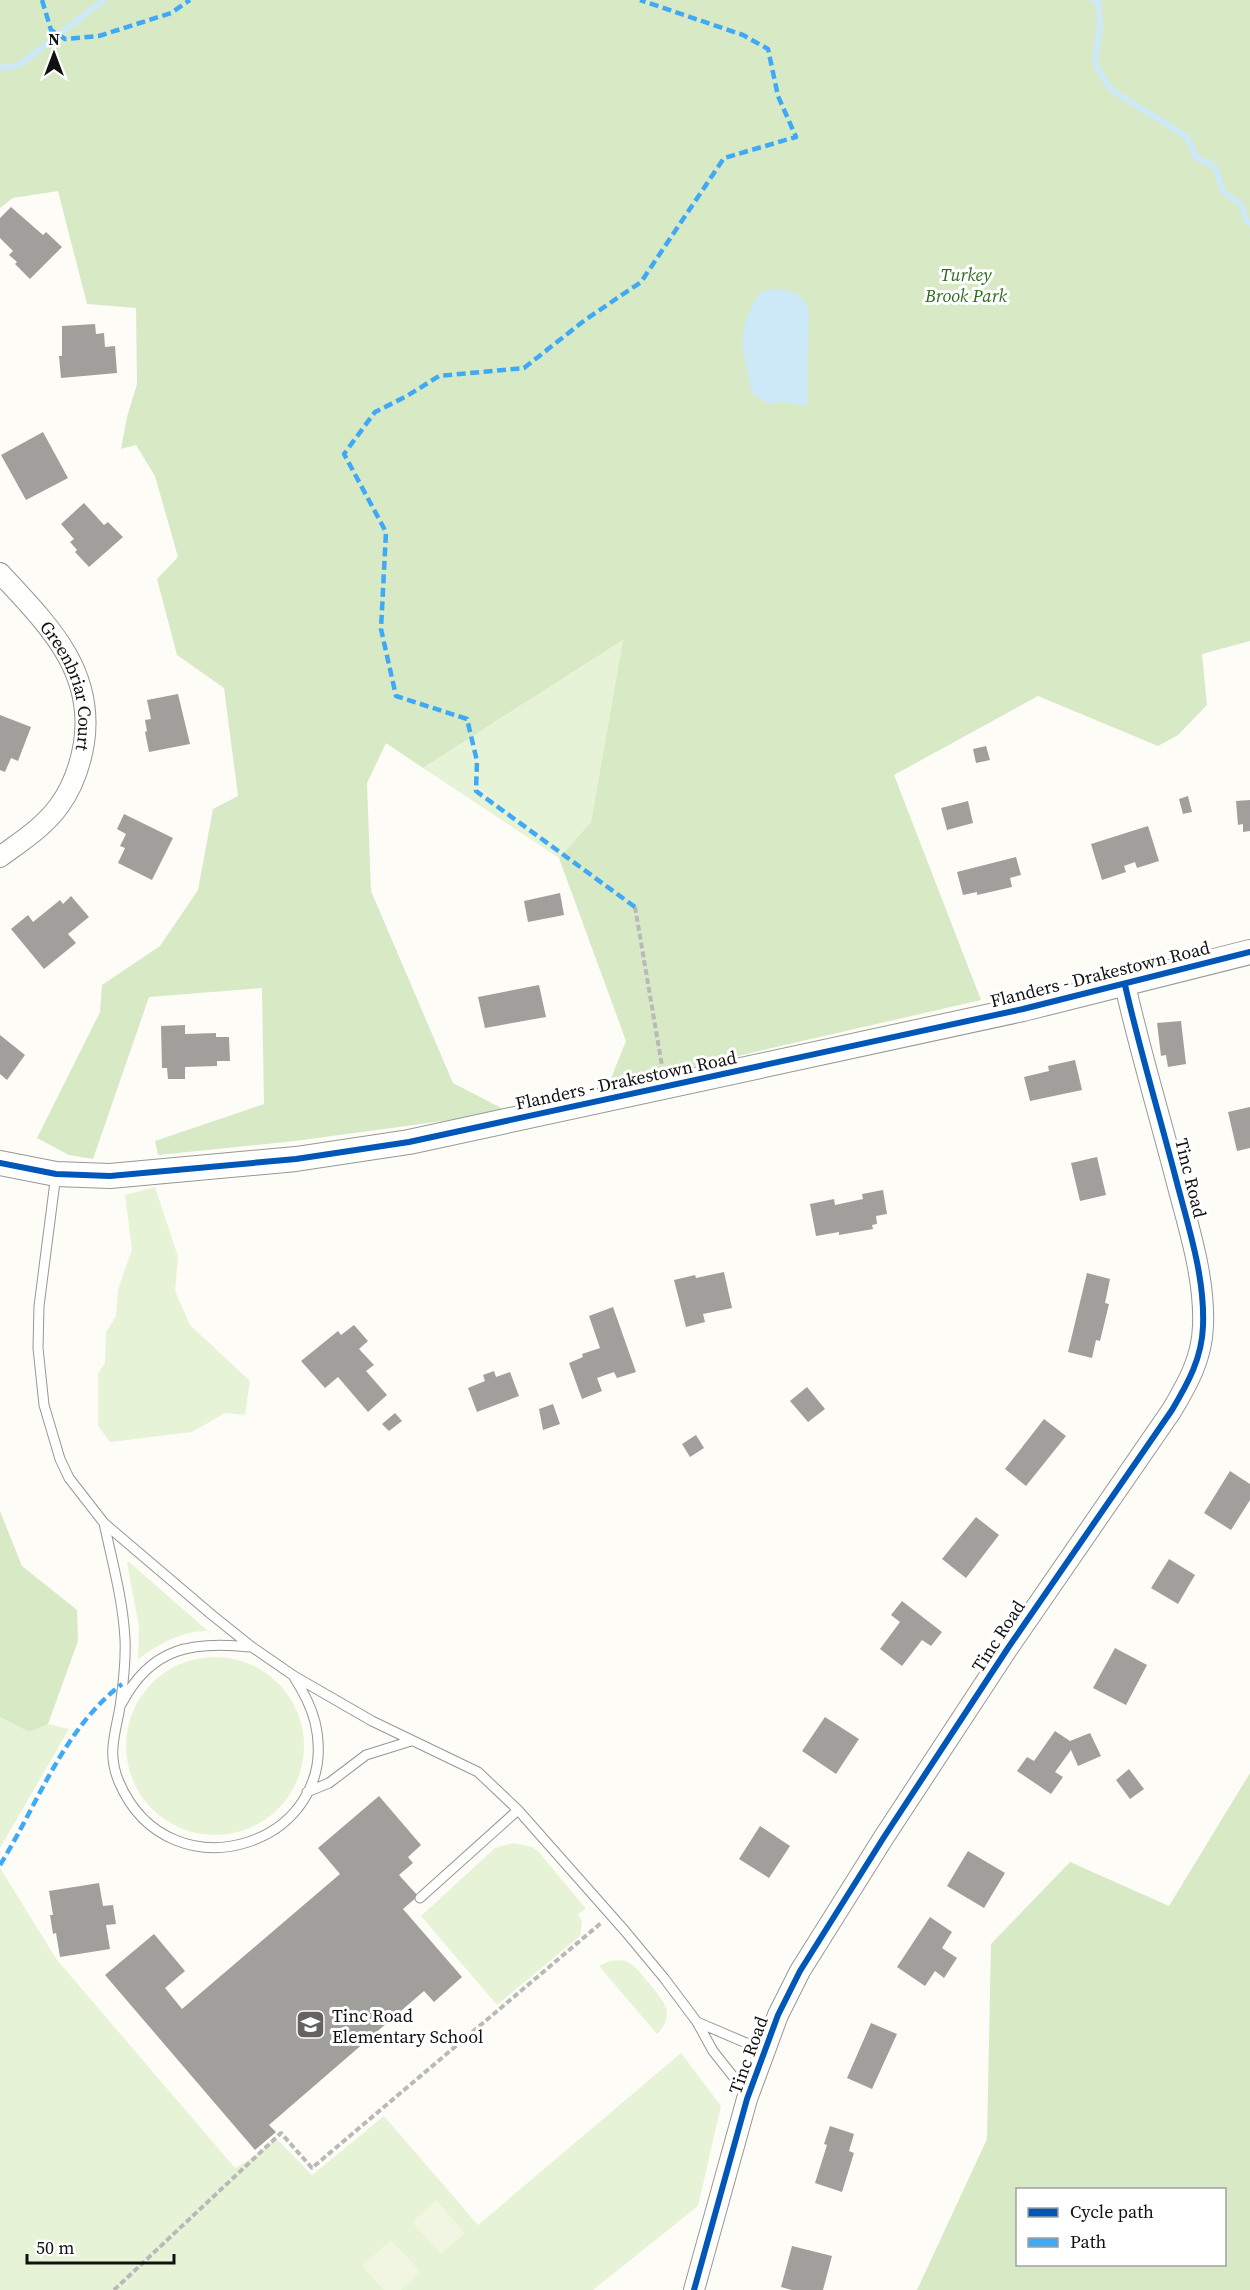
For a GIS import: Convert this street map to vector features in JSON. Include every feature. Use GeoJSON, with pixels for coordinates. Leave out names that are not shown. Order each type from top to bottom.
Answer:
{"type":"FeatureCollection","features":[{"type":"Feature","properties":{"kind":"street","name":"Greenbriar Court"},"geometry":{"type":"LineString","coordinates":[[0,573],[51,629],[64,649],[82,690],[86,729],[76,776],[58,807],[45,821],[0,857]]}},
{"type":"Feature","properties":{"kind":"street","name":"Flanders - Drakestown Road"},"geometry":{"type":"LineString","coordinates":[[0,1163],[56,1174],[110,1176],[344,1153],[420,1140],[1125,985],[1250,952]]}},
{"type":"Feature","properties":{"kind":"street","name":"Tinc Road"},"geometry":{"type":"LineString","coordinates":[[694,2290],[751,2087],[778,2015],[796,1979],[843,1899],[1047,1588],[1172,1410],[1189,1381],[1198,1358],[1203,1310],[1195,1254],[1125,985]]}},
{"type":"Feature","properties":{"kind":"lane"},"geometry":{"type":"LineString","coordinates":[[56,1174],[39,1306],[38,1348],[44,1405],[60,1460],[69,1478],[104,1523],[252,1647],[294,1676],[411,1741],[448,1756],[478,1773],[518,1810],[611,1915],[664,1978],[697,2022],[713,2051],[736,2080],[751,2087]]}},
{"type":"Feature","properties":{"kind":"lane"},"geometry":{"type":"LineString","coordinates":[[104,1523],[123,1614],[125,1641],[120,1707],[113,1736],[117,1777],[126,1796],[150,1824],[166,1836],[184,1844],[205,1848],[226,1848],[246,1844],[264,1836],[283,1823],[307,1792],[316,1769],[316,1734],[307,1699],[294,1676]]}},
{"type":"Feature","properties":{"kind":"lane"},"geometry":{"type":"LineString","coordinates":[[120,1707],[135,1682],[146,1670],[160,1659],[179,1650],[216,1643],[252,1647]]}},
{"type":"Feature","properties":{"kind":"lane"},"geometry":{"type":"LineString","coordinates":[[307,1792],[329,1783],[366,1755],[411,1741]]}},
{"type":"Feature","properties":{"kind":"lane"},"geometry":{"type":"LineString","coordinates":[[420,1898],[518,1810]]}},
{"type":"Feature","properties":{"kind":"lane"},"geometry":{"type":"LineString","coordinates":[[697,2022],[765,2051]]}},
{"type":"Feature","properties":{"kind":"path"},"geometry":{"type":"LineString","coordinates":[[636,907],[665,1087]]}},
{"type":"Feature","properties":{"kind":"path"},"geometry":{"type":"LineString","coordinates":[[114,2290],[282,2133],[312,2168],[611,1915]]}},
{"type":"Feature","properties":{"kind":"green space","name":"Turkey Brook Park"},"geometry":{"type":"Polygon","coordinates":[[[0,0],[1250,0],[1250,641],[1202,654],[1207,705],[1178,735],[1158,746],[1038,696],[894,775],[981,1000],[607,1088],[626,1041],[559,858],[591,822],[623,640],[423,768],[386,743],[367,783],[371,891],[453,1083],[509,1112],[295,1141],[158,1155],[155,1141],[264,1104],[262,988],[149,997],[93,1159],[69,1155],[37,1138],[100,1012],[102,985],[160,946],[198,890],[213,809],[238,796],[224,688],[177,655],[157,579],[178,557],[155,476],[136,445],[121,449],[127,417],[137,384],[136,308],[87,304],[58,191],[13,198],[0,208],[0,0]]]}},
{"type":"Feature","properties":{"kind":"green space"},"geometry":{"type":"Polygon","coordinates":[[[623,640],[591,822],[559,858],[423,768],[623,640]]]}},
{"type":"Feature","properties":{"kind":"green space"},"geometry":{"type":"Polygon","coordinates":[[[155,1187],[178,1257],[175,1291],[190,1325],[250,1381],[245,1415],[225,1413],[192,1432],[110,1442],[98,1426],[98,1374],[105,1363],[106,1332],[116,1316],[118,1289],[132,1250],[125,1195],[155,1187]]]}},
{"type":"Feature","properties":{"kind":"green space"},"geometry":{"type":"Polygon","coordinates":[[[0,1511],[22,1566],[77,1610],[78,1641],[48,1724],[29,1732],[0,1717],[0,1511]]]}},
{"type":"Feature","properties":{"kind":"green space"},"geometry":{"type":"Polygon","coordinates":[[[129,1562],[208,1631],[179,1636],[138,1659],[139,1627],[127,1563],[129,1562]]]}},
{"type":"Feature","properties":{"kind":"green space"},"geometry":{"type":"Polygon","coordinates":[[[215,1657],[249,1664],[278,1683],[297,1712],[304,1746],[297,1780],[278,1809],[249,1828],[215,1835],[181,1828],[152,1809],[133,1780],[126,1746],[133,1712],[152,1683],[181,1664],[215,1657]]]}},
{"type":"Feature","properties":{"kind":"green space"},"geometry":{"type":"Polygon","coordinates":[[[0,1717],[29,1732],[48,1724],[69,1729],[0,1848],[0,1717]]]}},
{"type":"Feature","properties":{"kind":"green space"},"geometry":{"type":"Polygon","coordinates":[[[1250,1773],[1250,2290],[917,2290],[987,2139],[991,1944],[1070,1862],[1169,1906],[1250,1773]]]}},
{"type":"Feature","properties":{"kind":"green space"},"geometry":{"type":"Polygon","coordinates":[[[514,1843],[532,1847],[538,1851],[586,1909],[578,1914],[582,1921],[580,1936],[497,2005],[421,1916],[495,1848],[514,1843]]]}},
{"type":"Feature","properties":{"kind":"green space"},"geometry":{"type":"Polygon","coordinates":[[[0,1868],[57,1960],[235,2168],[252,2158],[276,2138],[312,2175],[384,2116],[478,2225],[681,2053],[721,2106],[698,2206],[593,2290],[0,2290],[0,1868]]]}},
{"type":"Feature","properties":{"kind":"green space"},"geometry":{"type":"Polygon","coordinates":[[[622,1960],[636,1968],[665,2006],[666,2019],[657,2034],[599,1966],[610,1961],[622,1960]]]}},
{"type":"Feature","properties":{"kind":"green space"},"geometry":{"type":"Polygon","coordinates":[[[436,2200],[465,2233],[441,2254],[412,2222],[436,2200]]]}},
{"type":"Feature","properties":{"kind":"green space"},"geometry":{"type":"Polygon","coordinates":[[[391,2240],[421,2272],[401,2290],[384,2290],[362,2266],[391,2240]]]}},
{"type":"Feature","properties":{"kind":"water"},"geometry":{"type":"Polygon","coordinates":[[[775,289],[796,293],[803,299],[809,310],[807,406],[782,402],[767,404],[752,393],[742,349],[743,332],[757,297],[763,292],[775,289]]]}},
{"type":"Feature","properties":{"kind":"building"},"geometry":{"type":"Polygon","coordinates":[[[11,207],[43,235],[46,232],[62,247],[30,279],[15,264],[17,262],[9,255],[13,251],[0,238],[0,218],[11,207]]]}},
{"type":"Feature","properties":{"kind":"building"},"geometry":{"type":"Polygon","coordinates":[[[95,324],[96,334],[104,333],[105,347],[115,346],[117,373],[61,378],[59,356],[62,356],[62,326],[95,324]]]}},
{"type":"Feature","properties":{"kind":"building"},"geometry":{"type":"Polygon","coordinates":[[[43,432],[68,478],[26,500],[1,455],[43,432]]]}},
{"type":"Feature","properties":{"kind":"building"},"geometry":{"type":"Polygon","coordinates":[[[84,503],[104,525],[108,522],[123,537],[89,567],[75,552],[77,550],[70,542],[74,539],[61,524],[84,503]]]}},
{"type":"Feature","properties":{"kind":"building"},"geometry":{"type":"Polygon","coordinates":[[[178,694],[190,744],[149,752],[145,720],[151,719],[147,700],[178,694]]]}},
{"type":"Feature","properties":{"kind":"building"},"geometry":{"type":"Polygon","coordinates":[[[0,715],[31,727],[18,761],[11,758],[5,772],[0,770],[0,715]]]}},
{"type":"Feature","properties":{"kind":"building"},"geometry":{"type":"Polygon","coordinates":[[[986,746],[990,760],[976,763],[973,749],[986,746]]]}},
{"type":"Feature","properties":{"kind":"building"},"geometry":{"type":"Polygon","coordinates":[[[1188,796],[1192,812],[1183,814],[1179,799],[1188,796]]]}},
{"type":"Feature","properties":{"kind":"building"},"geometry":{"type":"Polygon","coordinates":[[[1250,800],[1250,831],[1243,832],[1243,824],[1238,825],[1236,801],[1250,800]]]}},
{"type":"Feature","properties":{"kind":"building"},"geometry":{"type":"Polygon","coordinates":[[[968,801],[973,823],[947,830],[941,808],[968,801]]]}},
{"type":"Feature","properties":{"kind":"building"},"geometry":{"type":"Polygon","coordinates":[[[124,814],[173,838],[152,880],[118,863],[125,848],[120,846],[126,834],[117,829],[124,814]]]}},
{"type":"Feature","properties":{"kind":"building"},"geometry":{"type":"Polygon","coordinates":[[[1148,826],[1159,861],[1137,868],[1135,862],[1124,866],[1126,872],[1102,880],[1091,844],[1148,826]]]}},
{"type":"Feature","properties":{"kind":"building"},"geometry":{"type":"Polygon","coordinates":[[[1016,857],[1021,875],[1010,878],[1012,887],[977,895],[977,892],[963,895],[957,872],[1016,857]]]}},
{"type":"Feature","properties":{"kind":"building"},"geometry":{"type":"Polygon","coordinates":[[[560,893],[564,915],[528,922],[524,901],[560,893]]]}},
{"type":"Feature","properties":{"kind":"building"},"geometry":{"type":"Polygon","coordinates":[[[71,896],[89,917],[68,934],[76,943],[44,969],[11,929],[28,915],[33,922],[60,900],[63,904],[71,896]]]}},
{"type":"Feature","properties":{"kind":"building"},"geometry":{"type":"Polygon","coordinates":[[[539,985],[546,1017],[485,1028],[478,997],[539,985]]]}},
{"type":"Feature","properties":{"kind":"building"},"geometry":{"type":"Polygon","coordinates":[[[1181,1021],[1186,1064],[1168,1067],[1166,1055],[1161,1056],[1157,1023],[1181,1021]]]}},
{"type":"Feature","properties":{"kind":"building"},"geometry":{"type":"Polygon","coordinates":[[[185,1025],[185,1034],[216,1033],[216,1037],[229,1037],[230,1061],[217,1061],[217,1066],[185,1067],[185,1079],[168,1079],[167,1068],[162,1068],[161,1026],[185,1025]]]}},
{"type":"Feature","properties":{"kind":"building"},"geometry":{"type":"Polygon","coordinates":[[[0,1035],[25,1055],[7,1080],[0,1074],[0,1035]]]}},
{"type":"Feature","properties":{"kind":"building"},"geometry":{"type":"Polygon","coordinates":[[[1075,1060],[1082,1090],[1030,1101],[1024,1077],[1049,1071],[1048,1066],[1075,1060]]]}},
{"type":"Feature","properties":{"kind":"building"},"geometry":{"type":"Polygon","coordinates":[[[1250,1107],[1250,1148],[1237,1151],[1228,1112],[1250,1107]]]}},
{"type":"Feature","properties":{"kind":"building"},"geometry":{"type":"Polygon","coordinates":[[[1097,1157],[1106,1195],[1080,1201],[1071,1163],[1097,1157]]]}},
{"type":"Feature","properties":{"kind":"building"},"geometry":{"type":"Polygon","coordinates":[[[883,1190],[887,1214],[876,1216],[877,1224],[872,1225],[873,1229],[839,1235],[839,1232],[816,1236],[810,1204],[834,1199],[835,1205],[863,1199],[862,1194],[883,1190]]]}},
{"type":"Feature","properties":{"kind":"building"},"geometry":{"type":"Polygon","coordinates":[[[724,1272],[732,1308],[703,1314],[705,1322],[686,1327],[674,1280],[724,1272]]]}},
{"type":"Feature","properties":{"kind":"building"},"geometry":{"type":"Polygon","coordinates":[[[1087,1273],[1110,1279],[1105,1303],[1109,1304],[1100,1341],[1096,1340],[1092,1358],[1068,1352],[1087,1273]]]}},
{"type":"Feature","properties":{"kind":"building"},"geometry":{"type":"Polygon","coordinates":[[[613,1307],[636,1372],[617,1378],[614,1372],[597,1378],[602,1391],[582,1399],[569,1363],[583,1357],[582,1354],[600,1348],[589,1316],[613,1307]]]}},
{"type":"Feature","properties":{"kind":"building"},"geometry":{"type":"Polygon","coordinates":[[[354,1325],[368,1341],[359,1349],[374,1365],[366,1371],[387,1395],[368,1412],[338,1377],[325,1388],[301,1361],[338,1331],[341,1335],[354,1325]]]}},
{"type":"Feature","properties":{"kind":"building"},"geometry":{"type":"Polygon","coordinates":[[[494,1371],[496,1377],[510,1372],[519,1396],[477,1412],[468,1388],[485,1381],[483,1375],[494,1371]]]}},
{"type":"Feature","properties":{"kind":"building"},"geometry":{"type":"Polygon","coordinates":[[[807,1387],[825,1409],[808,1422],[790,1401],[807,1387]]]}},
{"type":"Feature","properties":{"kind":"building"},"geometry":{"type":"Polygon","coordinates":[[[553,1404],[560,1424],[543,1430],[539,1409],[553,1404]]]}},
{"type":"Feature","properties":{"kind":"building"},"geometry":{"type":"Polygon","coordinates":[[[395,1413],[402,1421],[389,1431],[382,1424],[395,1413]]]}},
{"type":"Feature","properties":{"kind":"building"},"geometry":{"type":"Polygon","coordinates":[[[1044,1419],[1066,1436],[1026,1486],[1005,1469],[1044,1419]]]}},
{"type":"Feature","properties":{"kind":"building"},"geometry":{"type":"Polygon","coordinates":[[[696,1435],[704,1448],[690,1457],[682,1444],[696,1435]]]}},
{"type":"Feature","properties":{"kind":"building"},"geometry":{"type":"Polygon","coordinates":[[[1230,1471],[1250,1484],[1250,1500],[1231,1530],[1204,1513],[1230,1471]]]}},
{"type":"Feature","properties":{"kind":"building"},"geometry":{"type":"Polygon","coordinates":[[[976,1517],[999,1535],[966,1578],[942,1559],[976,1517]]]}},
{"type":"Feature","properties":{"kind":"building"},"geometry":{"type":"Polygon","coordinates":[[[1169,1559],[1195,1575],[1178,1604],[1151,1588],[1169,1559]]]}},
{"type":"Feature","properties":{"kind":"building"},"geometry":{"type":"Polygon","coordinates":[[[902,1601],[942,1632],[931,1646],[922,1640],[902,1666],[880,1649],[900,1622],[891,1615],[902,1601]]]}},
{"type":"Feature","properties":{"kind":"building"},"geometry":{"type":"Polygon","coordinates":[[[1115,1648],[1147,1665],[1126,1705],[1093,1688],[1115,1648]]]}},
{"type":"Feature","properties":{"kind":"building"},"geometry":{"type":"Polygon","coordinates":[[[825,1717],[859,1739],[836,1774],[802,1751],[825,1717]]]}},
{"type":"Feature","properties":{"kind":"building"},"geometry":{"type":"Polygon","coordinates":[[[1055,1731],[1070,1741],[1090,1733],[1101,1756],[1078,1766],[1071,1750],[1055,1772],[1063,1777],[1051,1794],[1017,1771],[1027,1757],[1034,1761],[1055,1731]]]}},
{"type":"Feature","properties":{"kind":"building"},"geometry":{"type":"Polygon","coordinates":[[[1129,1769],[1144,1789],[1130,1799],[1116,1780],[1129,1769]]]}},
{"type":"Feature","properties":{"kind":"building","name":"Tinc Road Elementary School"},"geometry":{"type":"Polygon","coordinates":[[[379,1796],[421,1845],[408,1857],[413,1863],[399,1875],[418,1896],[403,1909],[462,1977],[434,2002],[424,1991],[269,2125],[276,2132],[255,2150],[105,1975],[154,1934],[185,1971],[165,1988],[182,2009],[340,1874],[318,1848],[379,1796]]]}},
{"type":"Feature","properties":{"kind":"building"},"geometry":{"type":"Polygon","coordinates":[[[760,1826],[790,1846],[769,1878],[739,1859],[760,1826]]]}},
{"type":"Feature","properties":{"kind":"building"},"geometry":{"type":"Polygon","coordinates":[[[968,1851],[1005,1873],[984,1908],[947,1886],[968,1851]]]}},
{"type":"Feature","properties":{"kind":"building"},"geometry":{"type":"Polygon","coordinates":[[[99,1883],[103,1906],[113,1905],[116,1924],[106,1925],[110,1949],[60,1957],[56,1933],[53,1934],[49,1891],[99,1883]]]}},
{"type":"Feature","properties":{"kind":"building"},"geometry":{"type":"Polygon","coordinates":[[[930,1917],[952,1932],[942,1948],[957,1958],[944,1978],[935,1971],[925,1986],[897,1967],[930,1917]]]}},
{"type":"Feature","properties":{"kind":"building"},"geometry":{"type":"Polygon","coordinates":[[[871,2023],[897,2034],[872,2089],[847,2078],[871,2023]]]}},
{"type":"Feature","properties":{"kind":"building"},"geometry":{"type":"Polygon","coordinates":[[[830,2126],[854,2134],[849,2151],[854,2153],[842,2192],[815,2183],[827,2145],[824,2144],[830,2126]]]}},
{"type":"Feature","properties":{"kind":"building"},"geometry":{"type":"Polygon","coordinates":[[[792,2246],[832,2256],[823,2290],[792,2290],[781,2287],[792,2246]]]}},
{"type":"Feature","properties":{"kind":"waterway"},"geometry":{"type":"LineString","coordinates":[[0,68],[19,65],[104,0]]}},
{"type":"Feature","properties":{"kind":"waterway"},"geometry":{"type":"LineString","coordinates":[[1093,0],[1098,0],[1100,24],[1095,63],[1110,89],[1187,137],[1196,157],[1215,167],[1223,192],[1241,204],[1247,221],[1250,223]]}},
{"type":"Feature","properties":{"kind":"marked path"},"geometry":{"type":"LineString","coordinates":[[42,0],[51,30],[65,39],[99,36],[171,13],[190,0]]}},
{"type":"Feature","properties":{"kind":"marked path"},"geometry":{"type":"LineString","coordinates":[[635,907],[476,791],[477,761],[467,719],[396,696],[381,629],[386,532],[344,454],[375,412],[439,376],[524,368],[585,320],[641,282],[724,158],[796,137],[778,96],[768,49],[743,35],[640,0]]}},
{"type":"Feature","properties":{"kind":"marked path"},"geometry":{"type":"LineString","coordinates":[[0,1865],[67,1745],[101,1702],[122,1684]]}},
{"type":"Feature","properties":{"kind":"cycle path"},"geometry":{"type":"LineString","coordinates":[[0,1163],[56,1174],[110,1176],[296,1159],[409,1142],[1023,1009],[1250,952]]}},
{"type":"Feature","properties":{"kind":"cycle path"},"geometry":{"type":"LineString","coordinates":[[694,2290],[747,2099],[778,2015],[800,1971],[884,1837],[1008,1648],[1172,1410],[1197,1360],[1203,1326],[1199,1272],[1125,985]]}},
{"type":"Feature","properties":{"kind":"place","name":"Tinc Road Elementary School"},"geometry":{"type":"Point","coordinates":[311,2025]}}]}
